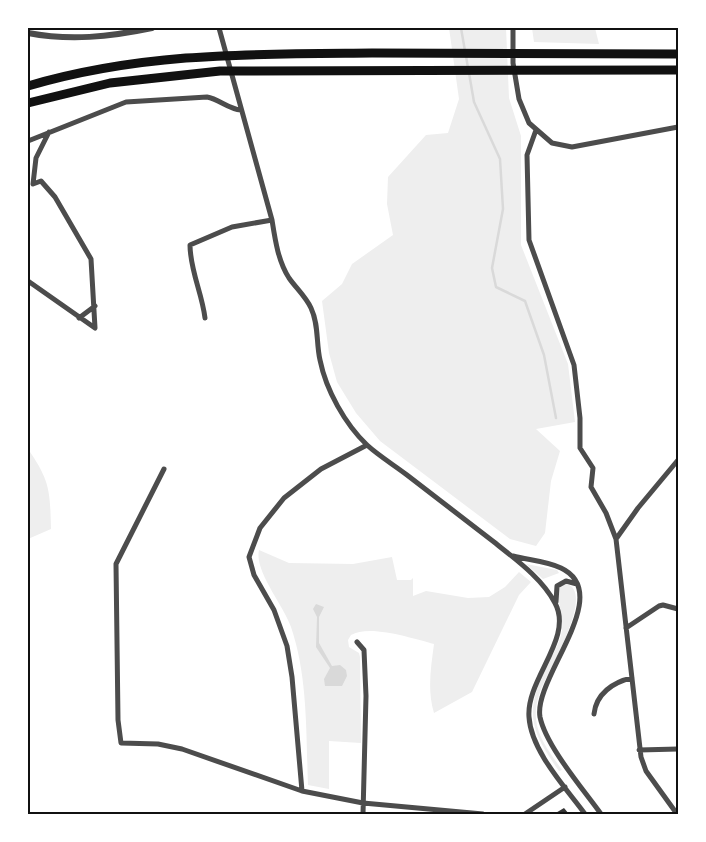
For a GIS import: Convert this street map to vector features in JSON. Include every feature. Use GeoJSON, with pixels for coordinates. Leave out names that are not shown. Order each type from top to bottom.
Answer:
{"type":"FeatureCollection","features":[{"type":"Feature","properties":{"kind":"highway"},"geometry":{"type":"LineString","coordinates":[[28,86],[108,66],[178,57],[240,54],[370,53],[678,54]]}},
{"type":"Feature","properties":{"kind":"highway"},"geometry":{"type":"LineString","coordinates":[[28,103],[110,83],[178,74],[220,71],[678,70]]}},
{"type":"Feature","properties":{"kind":"street"},"geometry":{"type":"LineString","coordinates":[[28,33],[57,38],[79,39],[152,28]]}},
{"type":"Feature","properties":{"kind":"street"},"geometry":{"type":"LineString","coordinates":[[513,28],[513,63],[518,99],[524,114],[536,130],[552,143],[572,147],[678,127]]}},
{"type":"Feature","properties":{"kind":"street"},"geometry":{"type":"LineString","coordinates":[[218,29],[272,220],[278,250],[288,276],[311,307],[317,324],[320,361],[329,388],[345,418],[367,445],[512,556],[541,583],[556,604]]}},
{"type":"Feature","properties":{"kind":"street"},"geometry":{"type":"LineString","coordinates":[[28,141],[115,105],[138,100],[207,97],[215,98],[232,108],[241,110]]}},
{"type":"Feature","properties":{"kind":"street"},"geometry":{"type":"LineString","coordinates":[[536,130],[527,155],[529,240],[574,365],[580,418],[580,448],[593,468],[591,486],[606,513],[616,539],[639,750],[646,771],[677,814]]}},
{"type":"Feature","properties":{"kind":"street"},"geometry":{"type":"LineString","coordinates":[[28,281],[94,328],[95,306],[91,259],[55,197],[41,181],[34,184],[36,158],[49,132]]}},
{"type":"Feature","properties":{"kind":"street"},"geometry":{"type":"LineString","coordinates":[[205,318],[203,299],[190,259],[190,245],[232,227],[272,220]]}},
{"type":"Feature","properties":{"kind":"street"},"geometry":{"type":"LineString","coordinates":[[79,318],[95,306]]}},
{"type":"Feature","properties":{"kind":"street"},"geometry":{"type":"LineString","coordinates":[[302,791],[293,685],[286,646],[274,610],[254,575],[249,557],[260,528],[284,498],[322,469],[367,445]]}},
{"type":"Feature","properties":{"kind":"street"},"geometry":{"type":"LineString","coordinates":[[616,539],[638,508],[678,460]]}},
{"type":"Feature","properties":{"kind":"street"},"geometry":{"type":"LineString","coordinates":[[164,469],[116,564],[115,611],[120,742],[124,745],[150,744],[182,749],[302,791],[363,803],[483,814]]}},
{"type":"Feature","properties":{"kind":"street"},"geometry":{"type":"LineString","coordinates":[[512,556],[561,568],[577,584],[579,602],[577,621],[550,674],[541,697],[540,718],[549,743],[601,814]]}},
{"type":"Feature","properties":{"kind":"street"},"geometry":{"type":"LineString","coordinates":[[577,584],[566,581],[556,586],[556,604],[559,618],[558,632],[535,683],[529,707],[529,720],[537,747],[585,814]]}},
{"type":"Feature","properties":{"kind":"street"},"geometry":{"type":"LineString","coordinates":[[626,628],[659,606],[663,605],[678,609]]}},
{"type":"Feature","properties":{"kind":"street"},"geometry":{"type":"LineString","coordinates":[[357,642],[364,650],[366,696],[363,814]]}},
{"type":"Feature","properties":{"kind":"street"},"geometry":{"type":"LineString","coordinates":[[594,714],[595,706],[610,687],[622,680],[632,678]]}},
{"type":"Feature","properties":{"kind":"street"},"geometry":{"type":"LineString","coordinates":[[639,750],[678,749]]}},
{"type":"Feature","properties":{"kind":"street"},"geometry":{"type":"LineString","coordinates":[[525,814],[565,787]]}},
{"type":"Feature","properties":{"kind":"shaded area"},"geometry":{"type":"Polygon","coordinates":[[[449,28],[506,28],[509,98],[521,136],[521,245],[568,364],[575,422],[536,429],[560,451],[551,481],[545,533],[536,546],[510,539],[380,441],[356,413],[337,382],[329,353],[322,301],[342,284],[352,264],[393,235],[387,204],[388,177],[426,135],[448,133],[459,99],[449,28]]]}},
{"type":"Feature","properties":{"kind":"shaded area"},"geometry":{"type":"Polygon","coordinates":[[[532,28],[595,28],[599,44],[534,42],[532,28]]]}},
{"type":"Feature","properties":{"kind":"shaded area"},"geometry":{"type":"Polygon","coordinates":[[[28,449],[45,478],[49,495],[51,529],[28,539],[28,449]]]}},
{"type":"Feature","properties":{"kind":"shaded area"},"geometry":{"type":"Polygon","coordinates":[[[259,550],[289,563],[353,564],[392,557],[397,580],[411,580],[413,578],[413,596],[426,591],[468,598],[489,597],[505,587],[519,572],[531,582],[519,595],[472,692],[434,713],[430,687],[434,644],[380,632],[359,632],[351,635],[348,640],[349,647],[359,653],[360,657],[361,743],[329,741],[329,789],[308,785],[305,705],[301,665],[291,627],[261,568],[259,550]]]}},
{"type":"Feature","properties":{"kind":"shaded area"},"geometry":{"type":"Polygon","coordinates":[[[526,564],[557,570],[559,573],[543,579],[526,564]]]}},
{"type":"Feature","properties":{"kind":"shaded area"},"geometry":{"type":"Polygon","coordinates":[[[567,584],[574,591],[576,603],[573,618],[540,692],[536,712],[539,733],[562,770],[559,771],[549,757],[536,732],[533,709],[540,682],[561,635],[562,624],[558,594],[561,585],[567,584]]]}},
{"type":"Feature","properties":{"kind":"shaded area"},"geometry":{"type":"Polygon","coordinates":[[[316,604],[324,607],[319,617],[319,643],[332,666],[340,665],[346,670],[347,676],[342,686],[325,686],[324,679],[330,668],[316,647],[317,617],[313,609],[316,604]]]}},
{"type":"Feature","properties":{"kind":"building"},"geometry":{"type":"Polygon","coordinates":[[[564,808],[569,814],[554,814],[564,808]]]}},
{"type":"Feature","properties":{"kind":"waterway"},"geometry":{"type":"LineString","coordinates":[[461,28],[465,51]]}},
{"type":"Feature","properties":{"kind":"waterway"},"geometry":{"type":"LineString","coordinates":[[466,56],[468,68]]}},
{"type":"Feature","properties":{"kind":"waterway"},"geometry":{"type":"LineString","coordinates":[[469,73],[474,102],[500,159],[503,209],[492,268],[496,287],[525,301],[544,355],[556,418]]}}]}
